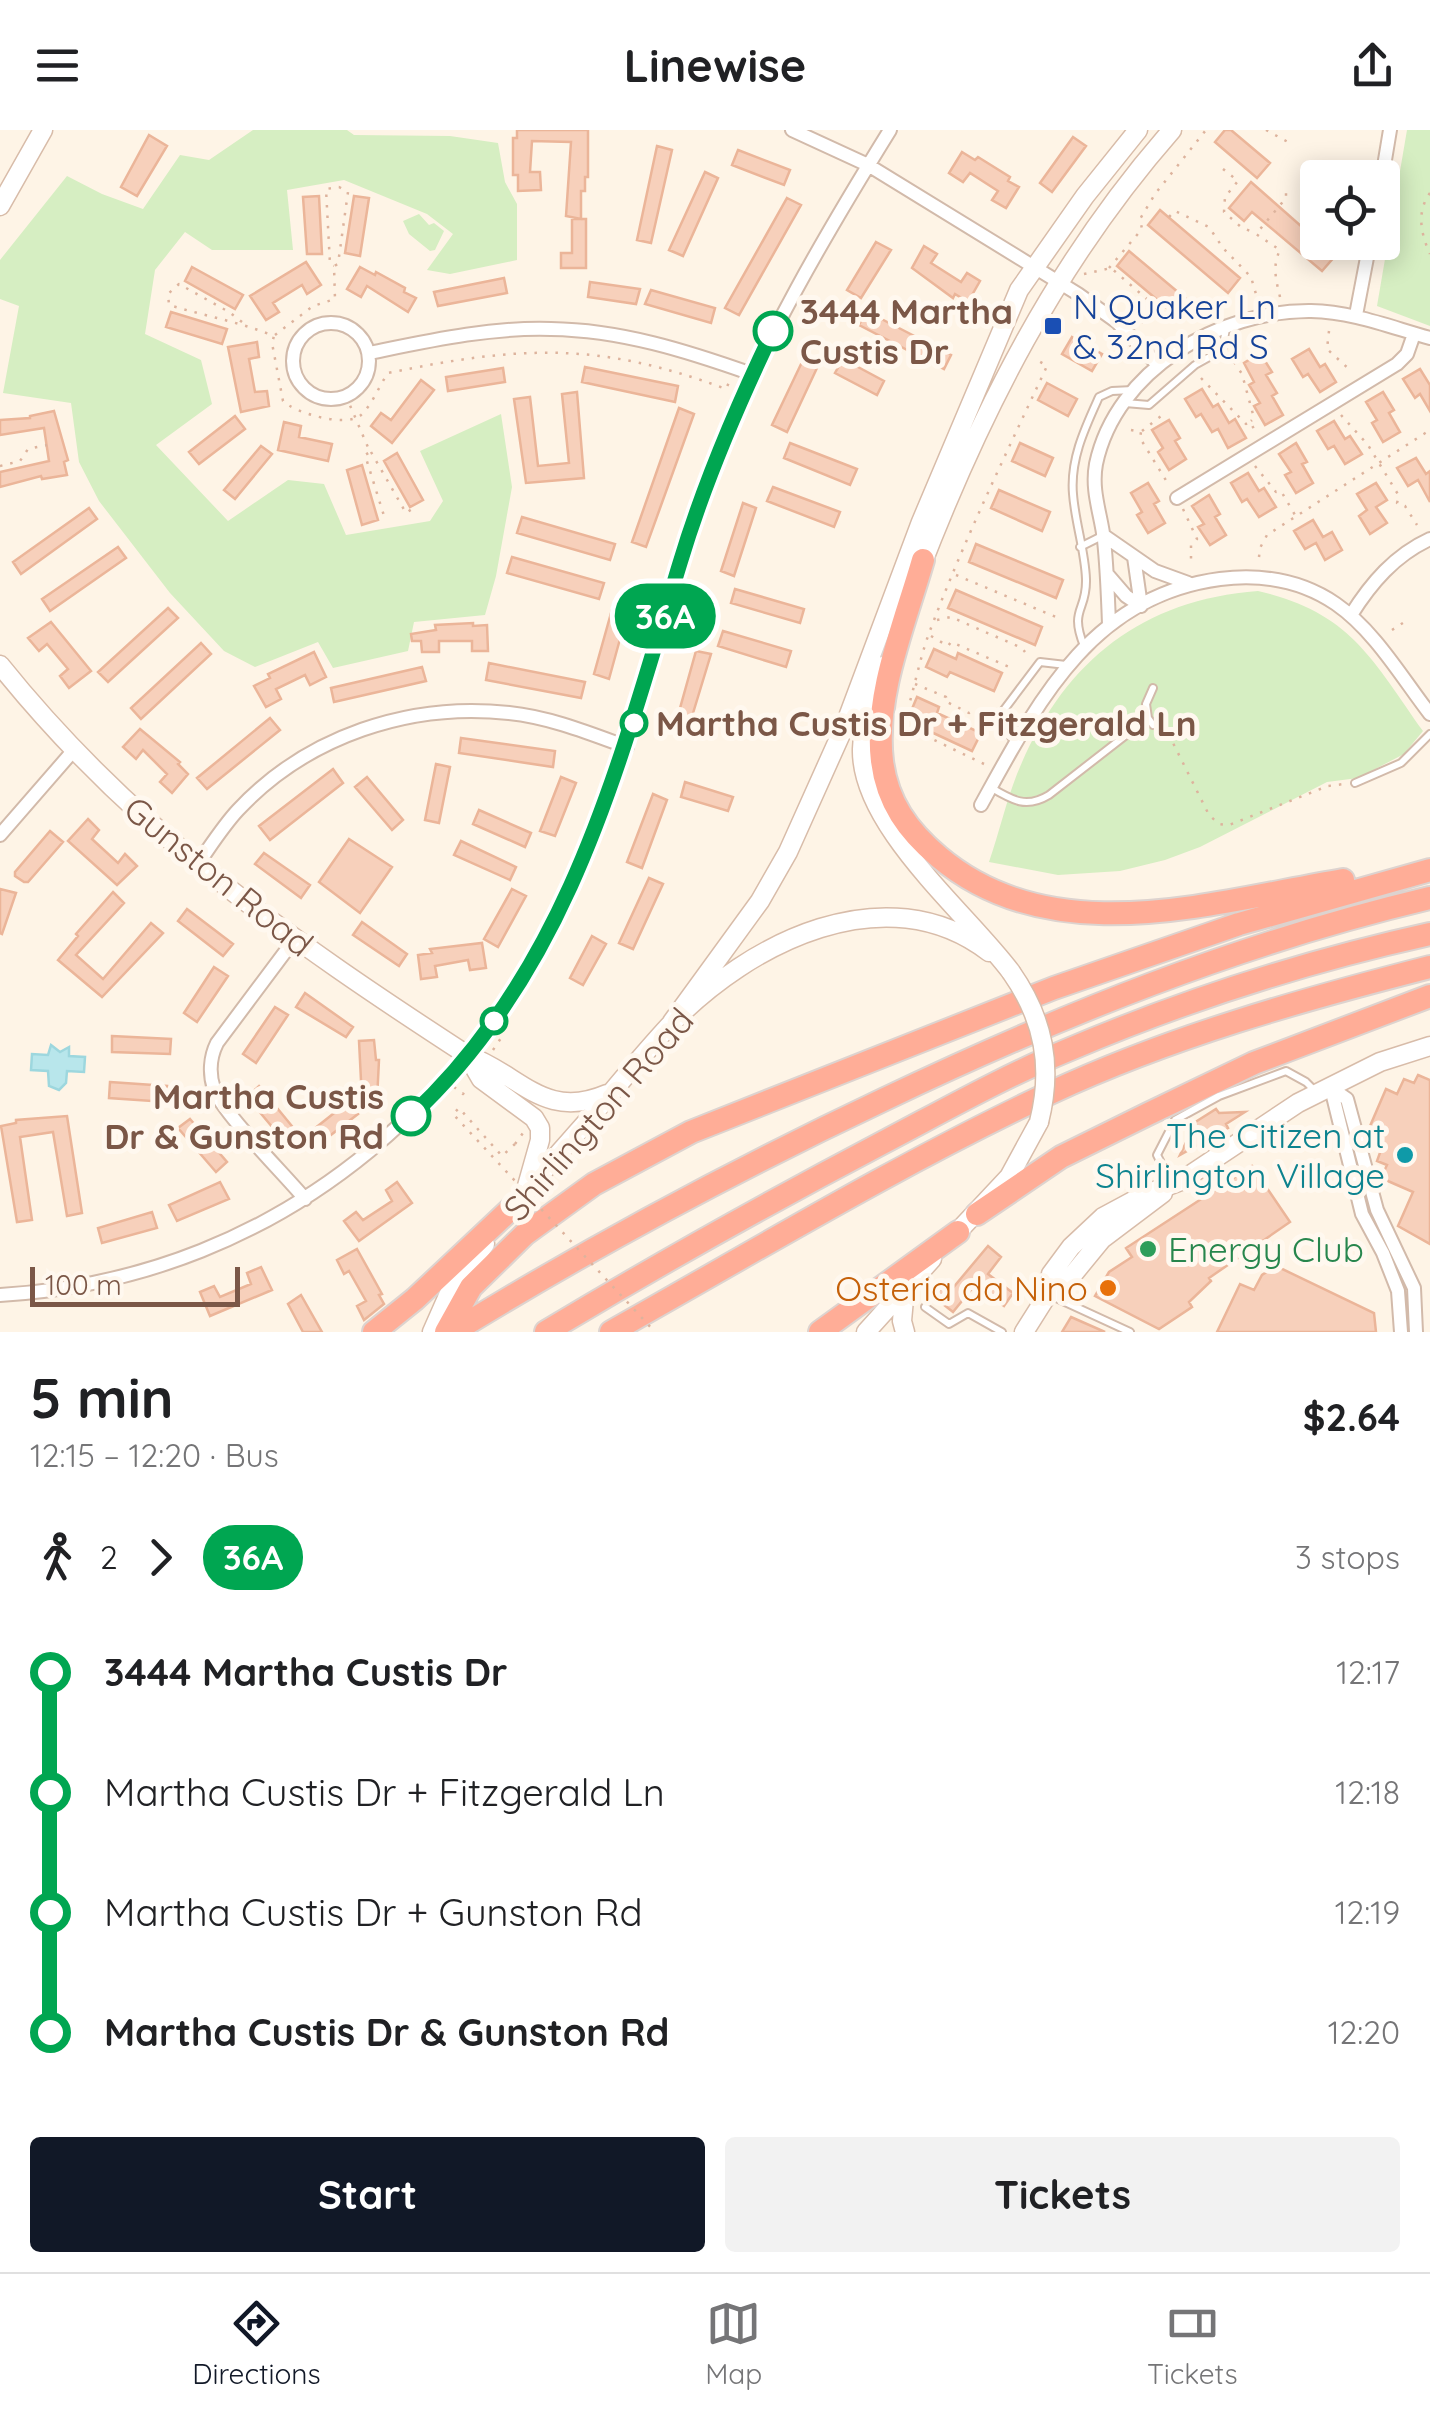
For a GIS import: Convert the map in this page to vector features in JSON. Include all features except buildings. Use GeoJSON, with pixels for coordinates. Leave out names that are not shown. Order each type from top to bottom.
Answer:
{"type":"FeatureCollection","features":[{"type":"Feature","properties":{"kind":"highway"},"geometry":{"type":"LineString","coordinates":[[923,560],[890,676],[882,722],[882,760],[898,814],[952,868],[1027,902],[1112,915],[1430,868]]}},
{"type":"Feature","properties":{"kind":"highway"},"geometry":{"type":"LineString","coordinates":[[439,1330],[484,1272],[525,1234],[594,1184],[690,1132],[1054,988],[1239,924],[1430,868]]}},
{"type":"Feature","properties":{"kind":"highway"},"geometry":{"type":"LineString","coordinates":[[439,1330],[747,1165],[987,1050],[1153,982],[1332,922],[1430,898]]}},
{"type":"Feature","properties":{"kind":"highway"},"geometry":{"type":"LineString","coordinates":[[546,1332],[814,1179],[996,1082],[1067,1050],[1156,1016],[1310,966],[1430,934]]}},
{"type":"Feature","properties":{"kind":"highway"},"geometry":{"type":"LineString","coordinates":[[610,1332],[1053,1092],[1166,1047],[1302,1000],[1430,967]]}},
{"type":"Feature","properties":{"kind":"highway"},"geometry":{"type":"LineString","coordinates":[[976,1214],[1061,1157],[1148,1114],[1267,1058],[1430,996]]}},
{"type":"Feature","properties":{"kind":"highway"},"geometry":{"type":"LineString","coordinates":[[374,1332],[520,1200]]}},
{"type":"Feature","properties":{"kind":"highway"},"geometry":{"type":"LineString","coordinates":[[820,1332],[958,1232]]}},
{"type":"Feature","properties":{"kind":"highway"},"geometry":{"type":"LineString","coordinates":[[626,1332],[695,1284]]}},
{"type":"Feature","properties":{"kind":"main road"},"geometry":{"type":"LineString","coordinates":[[0,206],[43,130]]}},
{"type":"Feature","properties":{"kind":"main road"},"geometry":{"type":"LineString","coordinates":[[672,1022],[760,901],[788,852],[844,725],[938,479],[1019,290],[1138,130]]}},
{"type":"Feature","properties":{"kind":"main road"},"geometry":{"type":"LineString","coordinates":[[1012,972],[900,843],[878,811],[862,752],[866,720],[923,560],[973,438],[1018,348],[1143,163],[1172,130]]}},
{"type":"Feature","properties":{"kind":"main road","name":"Gunston Road"},"geometry":{"type":"LineString","coordinates":[[0,665],[73,751],[197,865],[294,940],[467,1056],[492,1064],[535,1095],[552,1102],[586,1103],[612,1092]]}},
{"type":"Feature","properties":{"kind":"main road","name":"Shirlington Road"},"geometry":{"type":"LineString","coordinates":[[439,1330],[451,1290],[520,1200],[672,1022],[762,952],[829,926],[868,918],[918,919],[951,928],[982,946],[1012,972],[1036,1014],[1045,1047],[1046,1093],[1040,1122],[1009,1177],[866,1332]]}},
{"type":"Feature","properties":{"kind":"main road"},"geometry":{"type":"LineString","coordinates":[[1024,1332],[1048,1294],[1051,1274],[1087,1230],[1103,1217],[1144,1194],[1172,1185],[1298,1103],[1380,1062],[1430,1046]]}},
{"type":"Feature","properties":{"kind":"main road","name":"Gunston Road"},"geometry":{"type":"LineString","coordinates":[[467,1056],[481,1079],[534,1118],[540,1128],[536,1162],[520,1200]]}},
{"type":"Feature","properties":{"kind":"main road"},"geometry":{"type":"LineString","coordinates":[[905,1288],[905,1332]]}},
{"type":"Feature","properties":{"kind":"street"},"geometry":{"type":"LineString","coordinates":[[792,130],[868,165],[1059,282],[1117,322],[1157,364]]}},
{"type":"Feature","properties":{"kind":"street"},"geometry":{"type":"LineString","coordinates":[[0,1295],[82,1286],[159,1266],[217,1244],[305,1199],[394,1133],[467,1056],[505,1006],[550,930],[588,850],[626,746],[680,561],[716,459],[775,326],[890,130]]}},
{"type":"Feature","properties":{"kind":"street"},"geometry":{"type":"LineString","coordinates":[[1385,160],[1390,130]]}},
{"type":"Feature","properties":{"kind":"street"},"geometry":{"type":"LineString","coordinates":[[1356,315],[1367,260]]}},
{"type":"Feature","properties":{"kind":"street"},"geometry":{"type":"LineString","coordinates":[[1109,624],[1103,535],[1095,498],[1096,465],[1125,403],[1157,364],[1192,342],[1270,314],[1310,311],[1356,315],[1430,338]]}},
{"type":"Feature","properties":{"kind":"street"},"geometry":{"type":"LineString","coordinates":[[340,324],[361,338],[368,352],[368,371],[363,382],[346,396],[321,397],[300,382],[294,358],[297,345],[314,327],[340,324]]}},
{"type":"Feature","properties":{"kind":"street"},"geometry":{"type":"LineString","coordinates":[[368,352],[459,336],[552,329],[638,339],[689,351],[752,374]]}},
{"type":"Feature","properties":{"kind":"street"},"geometry":{"type":"LineString","coordinates":[[1179,502],[1398,364],[1407,354],[1414,334]]}},
{"type":"Feature","properties":{"kind":"street"},"geometry":{"type":"LineString","coordinates":[[1103,535],[1155,571],[1188,583]]}},
{"type":"Feature","properties":{"kind":"street"},"geometry":{"type":"LineString","coordinates":[[1350,615],[1386,568],[1430,539]]}},
{"type":"Feature","properties":{"kind":"street"},"geometry":{"type":"LineString","coordinates":[[1134,558],[1141,606]]}},
{"type":"Feature","properties":{"kind":"street"},"geometry":{"type":"LineString","coordinates":[[1106,574],[1141,606]]}},
{"type":"Feature","properties":{"kind":"street"},"geometry":{"type":"LineString","coordinates":[[981,805],[1034,708],[1084,646],[1109,624],[1188,583],[1268,577],[1316,592],[1350,615],[1430,714]]}},
{"type":"Feature","properties":{"kind":"street"},"geometry":{"type":"LineString","coordinates":[[197,865],[236,812],[300,759],[348,733],[384,722],[441,713],[513,713],[626,746]]}},
{"type":"Feature","properties":{"kind":"street"},"geometry":{"type":"LineString","coordinates":[[0,835],[73,751]]}},
{"type":"Feature","properties":{"kind":"street"},"geometry":{"type":"LineString","coordinates":[[294,940],[217,1043],[211,1070],[216,1094],[305,1199]]}},
{"type":"Feature","properties":{"kind":"street"},"geometry":{"type":"LineString","coordinates":[[1324,1091],[1362,1214],[1398,1291],[1401,1332]]}},
{"type":"Feature","properties":{"kind":"street"},"geometry":{"type":"LineString","coordinates":[[1324,1091],[1348,1099],[1376,1210],[1414,1288],[1416,1332]]}},
{"type":"Feature","properties":{"kind":"lane"},"geometry":{"type":"LineString","coordinates":[[1125,403],[1148,405],[1195,364],[1222,350],[1226,328]]}},
{"type":"Feature","properties":{"kind":"lane"},"geometry":{"type":"LineString","coordinates":[[1084,646],[1075,620],[1086,581],[1072,472],[1080,439],[1099,397],[1134,390]]}},
{"type":"Feature","properties":{"kind":"lane"},"geometry":{"type":"LineString","coordinates":[[1080,547],[1103,535]]}},
{"type":"Feature","properties":{"kind":"lane"},"geometry":{"type":"LineString","coordinates":[[1015,742],[997,720],[1040,662],[1067,665]]}},
{"type":"Feature","properties":{"kind":"lane"},"geometry":{"type":"LineString","coordinates":[[990,788],[1020,803],[1041,800],[1150,722],[1146,704],[1152,688]]}},
{"type":"Feature","properties":{"kind":"lane"},"geometry":{"type":"LineString","coordinates":[[1356,783],[1401,763],[1430,734]]}},
{"type":"Feature","properties":{"kind":"lane"},"geometry":{"type":"LineString","coordinates":[[1172,1185],[1157,1155],[1175,1120],[1286,1071],[1324,1091]]}},
{"type":"Feature","properties":{"kind":"lane"},"geometry":{"type":"LineString","coordinates":[[1048,1294],[1130,1332]]}},
{"type":"Feature","properties":{"kind":"lane"},"geometry":{"type":"LineString","coordinates":[[924,1307],[947,1328],[968,1313],[1002,1332]]}},
{"type":"Feature","properties":{"kind":"path"},"geometry":{"type":"LineString","coordinates":[[1084,274],[1109,268],[1142,229],[1140,219],[1155,194],[1206,130]]}},
{"type":"Feature","properties":{"kind":"path"},"geometry":{"type":"LineString","coordinates":[[1266,130],[1288,142]]}},
{"type":"Feature","properties":{"kind":"path"},"geometry":{"type":"LineString","coordinates":[[1223,169],[1238,181],[1225,197],[1224,212],[1280,250],[1275,259],[1280,296]]}},
{"type":"Feature","properties":{"kind":"path"},"geometry":{"type":"LineString","coordinates":[[274,336],[313,306],[335,300],[326,207],[326,189],[332,187],[348,192],[338,264],[334,266]]}},
{"type":"Feature","properties":{"kind":"path"},"geometry":{"type":"LineString","coordinates":[[1256,234],[1286,193]]}},
{"type":"Feature","properties":{"kind":"path"},"geometry":{"type":"LineString","coordinates":[[1430,194],[1422,207],[1421,226],[1430,254]]}},
{"type":"Feature","properties":{"kind":"path"},"geometry":{"type":"LineString","coordinates":[[1168,217],[1175,211],[1209,227],[1251,278],[1258,300]]}},
{"type":"Feature","properties":{"kind":"path"},"geometry":{"type":"LineString","coordinates":[[1109,268],[1155,306],[1140,324]]}},
{"type":"Feature","properties":{"kind":"path"},"geometry":{"type":"LineString","coordinates":[[1329,332],[1327,350],[1350,370]]}},
{"type":"Feature","properties":{"kind":"path"},"geometry":{"type":"LineString","coordinates":[[984,764],[902,724],[929,633],[1047,366],[1033,357]]}},
{"type":"Feature","properties":{"kind":"path"},"geometry":{"type":"LineString","coordinates":[[1201,378],[1246,424],[1254,418],[1242,374],[1234,362]]}},
{"type":"Feature","properties":{"kind":"path"},"geometry":{"type":"LineString","coordinates":[[346,396],[370,452],[374,452],[406,513],[412,509]]}},
{"type":"Feature","properties":{"kind":"path"},"geometry":{"type":"LineString","coordinates":[[1337,410],[1368,444],[1399,496],[1397,503],[1404,506],[1416,525]]}},
{"type":"Feature","properties":{"kind":"path"},"geometry":{"type":"LineString","coordinates":[[1161,416],[1141,432],[1140,438],[1167,482]]}},
{"type":"Feature","properties":{"kind":"path"},"geometry":{"type":"LineString","coordinates":[[1250,422],[1260,440]]}},
{"type":"Feature","properties":{"kind":"path"},"geometry":{"type":"LineString","coordinates":[[1130,430],[1141,432]]}},
{"type":"Feature","properties":{"kind":"path"},"geometry":{"type":"LineString","coordinates":[[1259,556],[1267,534],[1430,430]]}},
{"type":"Feature","properties":{"kind":"path"},"geometry":{"type":"LineString","coordinates":[[0,466],[20,460],[28,448],[47,445]]}},
{"type":"Feature","properties":{"kind":"path"},"geometry":{"type":"LineString","coordinates":[[370,452],[365,454],[385,519]]}},
{"type":"Feature","properties":{"kind":"path"},"geometry":{"type":"LineString","coordinates":[[1252,462],[1268,485],[1276,492],[1281,491],[1296,516]]}},
{"type":"Feature","properties":{"kind":"path"},"geometry":{"type":"LineString","coordinates":[[1179,502],[1197,538],[1191,545],[1191,563]]}},
{"type":"Feature","properties":{"kind":"path"},"geometry":{"type":"LineString","coordinates":[[953,574],[1056,616]]}},
{"type":"Feature","properties":{"kind":"path"},"geometry":{"type":"LineString","coordinates":[[935,620],[951,617],[1025,652]]}},
{"type":"Feature","properties":{"kind":"path"},"geometry":{"type":"LineString","coordinates":[[1392,630],[1409,619]]}},
{"type":"Feature","properties":{"kind":"path"},"geometry":{"type":"LineString","coordinates":[[929,633],[948,646],[951,642],[1014,669]]}},
{"type":"Feature","properties":{"kind":"path"},"geometry":{"type":"LineString","coordinates":[[916,684],[969,713],[987,712]]}},
{"type":"Feature","properties":{"kind":"path"},"geometry":{"type":"LineString","coordinates":[[902,690],[913,694]]}},
{"type":"Feature","properties":{"kind":"path"},"geometry":{"type":"LineString","coordinates":[[1150,722],[1158,734],[1171,739],[1209,815],[1219,824],[1229,825],[1328,786],[1356,783]]}},
{"type":"Feature","properties":{"kind":"path"},"geometry":{"type":"LineString","coordinates":[[516,1144],[502,1156],[459,1108],[453,1114],[654,1332]]}},
{"type":"Feature","properties":{"kind":"green space"},"geometry":{"type":"Polygon","coordinates":[[[253,130],[347,130],[354,135],[450,136],[498,143],[505,182],[517,204],[517,260],[450,274],[427,270],[453,234],[427,214],[344,180],[287,190],[293,250],[212,250],[185,232],[155,270],[145,334],[201,360],[212,404],[156,445],[228,521],[288,480],[324,484],[346,535],[430,521],[443,501],[420,451],[501,414],[512,487],[485,615],[414,622],[408,651],[333,668],[318,642],[255,667],[224,651],[170,593],[99,501],[79,462],[71,403],[3,393],[19,306],[0,299],[0,260],[67,176],[143,209],[180,155],[209,160],[253,130]]]}},
{"type":"Feature","properties":{"kind":"green space"},"geometry":{"type":"Polygon","coordinates":[[[1407,130],[1430,130],[1430,326],[1377,306],[1385,260],[1400,260],[1400,171],[1407,130]]]}},
{"type":"Feature","properties":{"kind":"green space"},"geometry":{"type":"Polygon","coordinates":[[[419,214],[429,225],[434,223],[444,231],[435,250],[430,251],[409,234],[403,221],[419,214]]]}},
{"type":"Feature","properties":{"kind":"green space"},"geometry":{"type":"Polygon","coordinates":[[[1258,591],[1315,612],[1356,642],[1423,731],[1404,754],[1358,778],[1327,782],[1200,847],[1165,860],[1120,871],[1058,875],[989,862],[1013,785],[1035,735],[1082,670],[1141,624],[1176,608],[1258,591]]]}},
{"type":"Feature","properties":{"kind":"water"},"geometry":{"type":"Polygon","coordinates":[[[51,1045],[60,1052],[69,1047],[69,1056],[85,1057],[84,1072],[67,1071],[66,1083],[59,1090],[49,1086],[48,1071],[31,1070],[32,1054],[48,1055],[51,1045]]]}},
{"type":"Feature","properties":{"kind":"bus line","name":"36A"},"geometry":{"type":"LineString","coordinates":[[411,1116],[490,1026],[525,974],[570,890],[626,746],[680,561],[716,459],[773,331]]}},
{"type":"Feature","properties":{"kind":"place","name":"N Quaker Ln & 32nd Rd S"},"geometry":{"type":"Point","coordinates":[1053,326]}},
{"type":"Feature","properties":{"kind":"place","name":"3444 Martha Custis Dr"},"geometry":{"type":"Point","coordinates":[773,331]}},
{"type":"Feature","properties":{"kind":"place","name":"Martha Custis Dr + Fitzgerald Ln"},"geometry":{"type":"Point","coordinates":[634,723]}},
{"type":"Feature","properties":{"kind":"place","name":"Martha Custis Dr & Gunston Rd"},"geometry":{"type":"Point","coordinates":[411,1116]}},
{"type":"Feature","properties":{"kind":"place","name":"The Citizen at Shirlington Village"},"geometry":{"type":"Point","coordinates":[1405,1155]}},
{"type":"Feature","properties":{"kind":"place","name":"Energy Club"},"geometry":{"type":"Point","coordinates":[1148,1249]}},
{"type":"Feature","properties":{"kind":"place","name":"Osteria da Nino"},"geometry":{"type":"Point","coordinates":[1108,1288]}}]}
